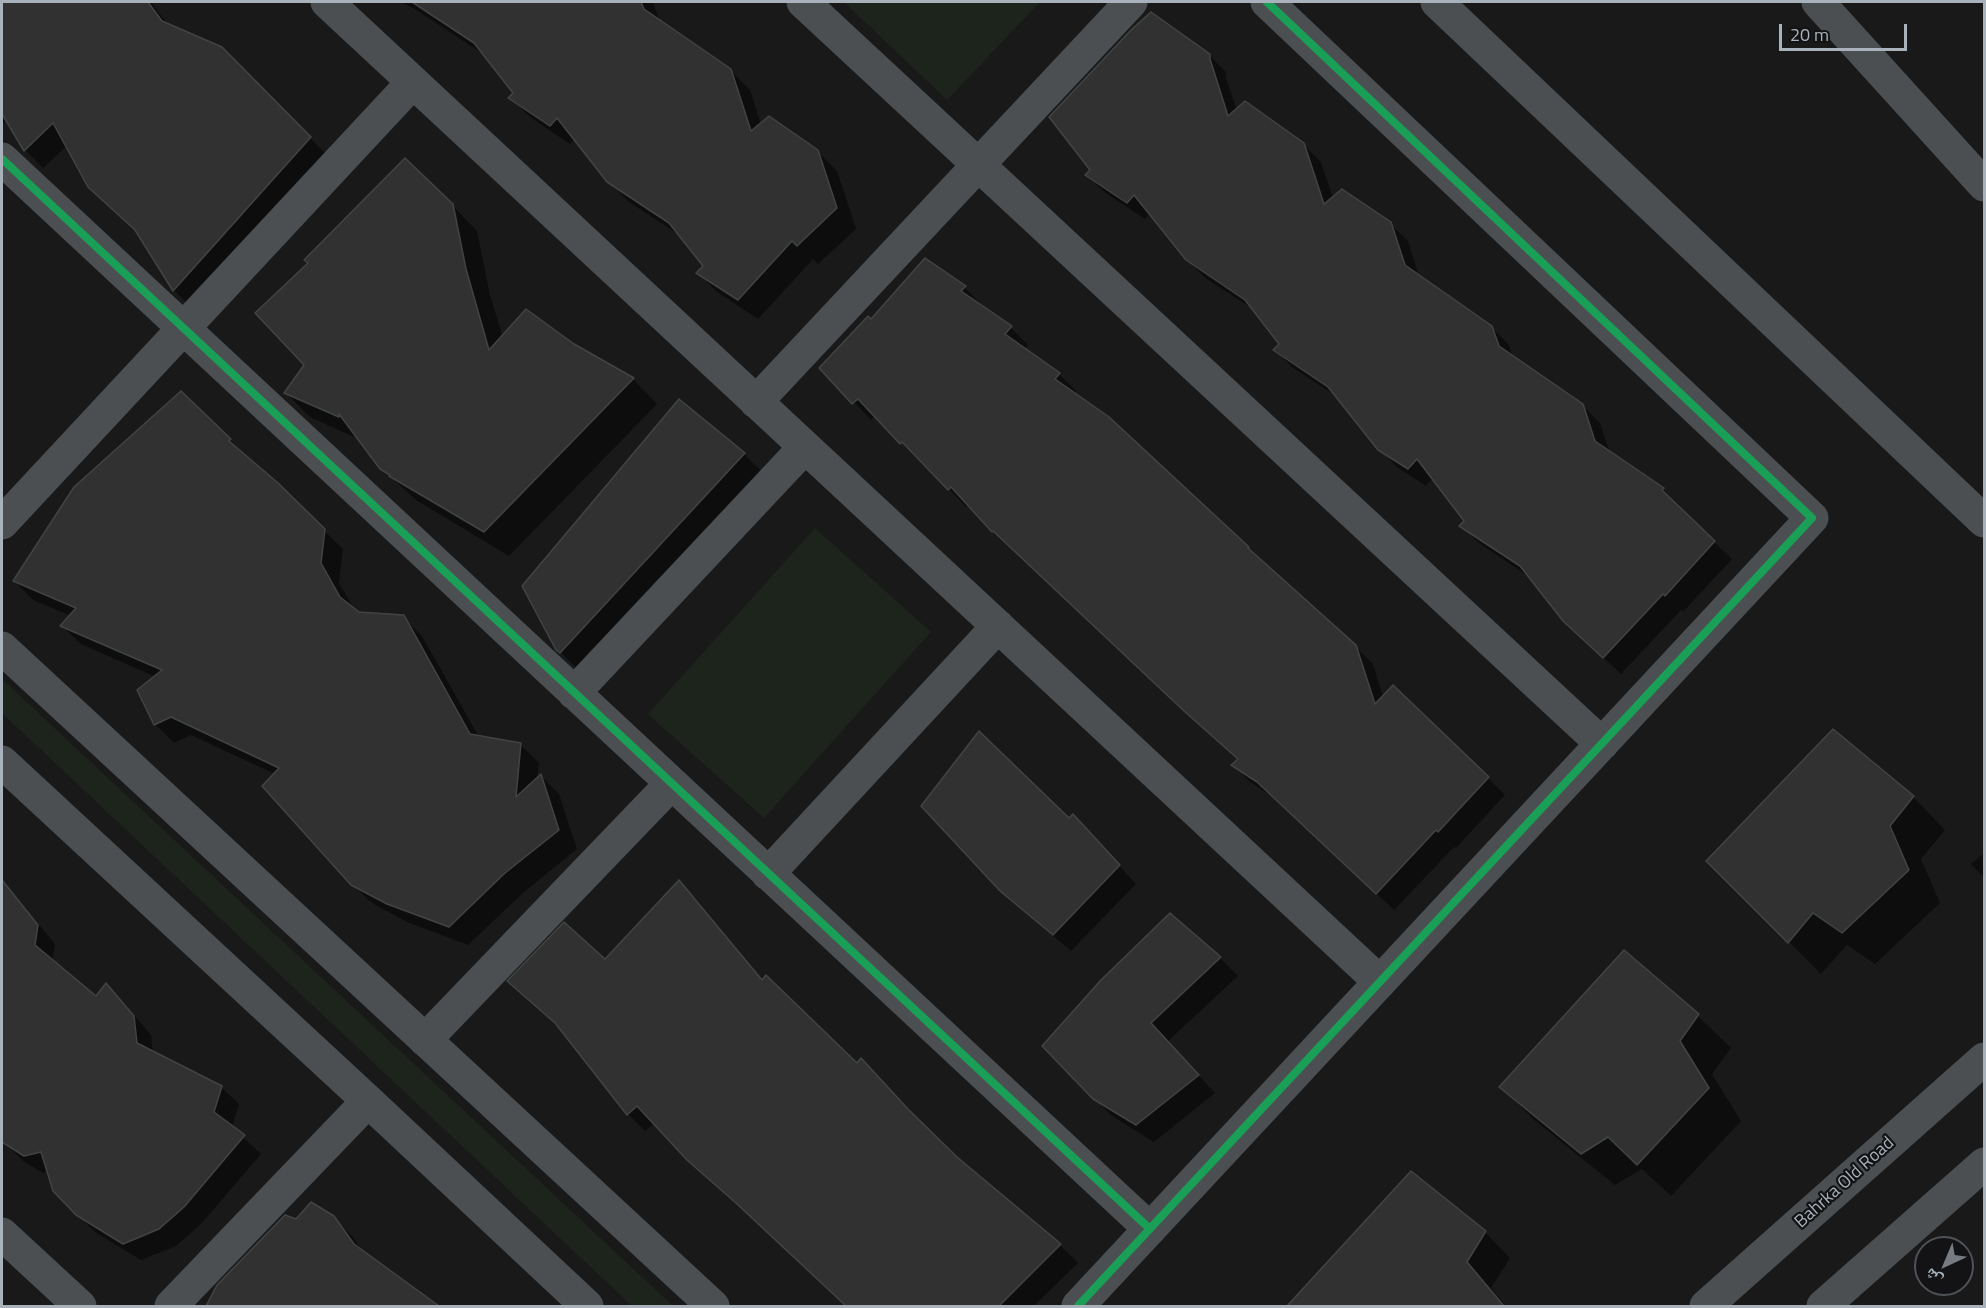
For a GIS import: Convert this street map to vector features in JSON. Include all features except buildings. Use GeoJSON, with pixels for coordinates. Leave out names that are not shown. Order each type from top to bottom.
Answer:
{"type":"FeatureCollection","features":[{"type":"Feature","properties":{"kind":"street"},"geometry":{"type":"LineString","coordinates":[[327,2],[1380,982]]}},
{"type":"Feature","properties":{"kind":"street"},"geometry":{"type":"LineString","coordinates":[[803,2],[1602,744]]}},
{"type":"Feature","properties":{"kind":"street"},"geometry":{"type":"LineString","coordinates":[[756,402],[1131,2]]}},
{"type":"Feature","properties":{"kind":"street"},"geometry":{"type":"LineString","coordinates":[[1078,1306],[1812,518],[1267,2]]}},
{"type":"Feature","properties":{"kind":"street"},"geometry":{"type":"LineString","coordinates":[[1437,2],[1984,521]]}},
{"type":"Feature","properties":{"kind":"street"},"geometry":{"type":"LineString","coordinates":[[1818,2],[1984,185]]}},
{"type":"Feature","properties":{"kind":"street"},"geometry":{"type":"LineString","coordinates":[[2,523],[413,82]]}},
{"type":"Feature","properties":{"kind":"street"},"geometry":{"type":"LineString","coordinates":[[2,159],[1150,1229]]}},
{"type":"Feature","properties":{"kind":"street"},"geometry":{"type":"LineString","coordinates":[[574,693],[805,447]]}},
{"type":"Feature","properties":{"kind":"street"},"geometry":{"type":"LineString","coordinates":[[768,874],[998,626]]}},
{"type":"Feature","properties":{"kind":"street"},"geometry":{"type":"LineString","coordinates":[[2,648],[712,1306]]}},
{"type":"Feature","properties":{"kind":"street"},"geometry":{"type":"LineString","coordinates":[[2,762],[587,1306]]}},
{"type":"Feature","properties":{"kind":"street"},"geometry":{"type":"LineString","coordinates":[[425,1040],[671,784]]}},
{"type":"Feature","properties":{"kind":"street","name":"Bahrka Old Road"},"geometry":{"type":"LineString","coordinates":[[1706,1306],[1984,1059]]}},
{"type":"Feature","properties":{"kind":"street"},"geometry":{"type":"LineString","coordinates":[[171,1306],[368,1101]]}},
{"type":"Feature","properties":{"kind":"street"},"geometry":{"type":"LineString","coordinates":[[1823,1306],[1984,1164]]}},
{"type":"Feature","properties":{"kind":"street"},"geometry":{"type":"LineString","coordinates":[[2,1234],[80,1306]]}},
{"type":"Feature","properties":{"kind":"shaded area"},"geometry":{"type":"Polygon","coordinates":[[[844,2],[1040,2],[947,100],[844,2]]]}},
{"type":"Feature","properties":{"kind":"shaded area"},"geometry":{"type":"Polygon","coordinates":[[[815,528],[931,632],[764,818],[648,714],[815,528]]]}},
{"type":"Feature","properties":{"kind":"shaded area"},"geometry":{"type":"Polygon","coordinates":[[[2,679],[673,1306],[632,1306],[2,713],[2,679]]]}},
{"type":"Feature","properties":{"kind":"cycle path"},"geometry":{"type":"LineString","coordinates":[[1078,1306],[1812,518],[1267,2]]}},
{"type":"Feature","properties":{"kind":"cycle path"},"geometry":{"type":"LineString","coordinates":[[2,159],[1150,1229]]}}]}
